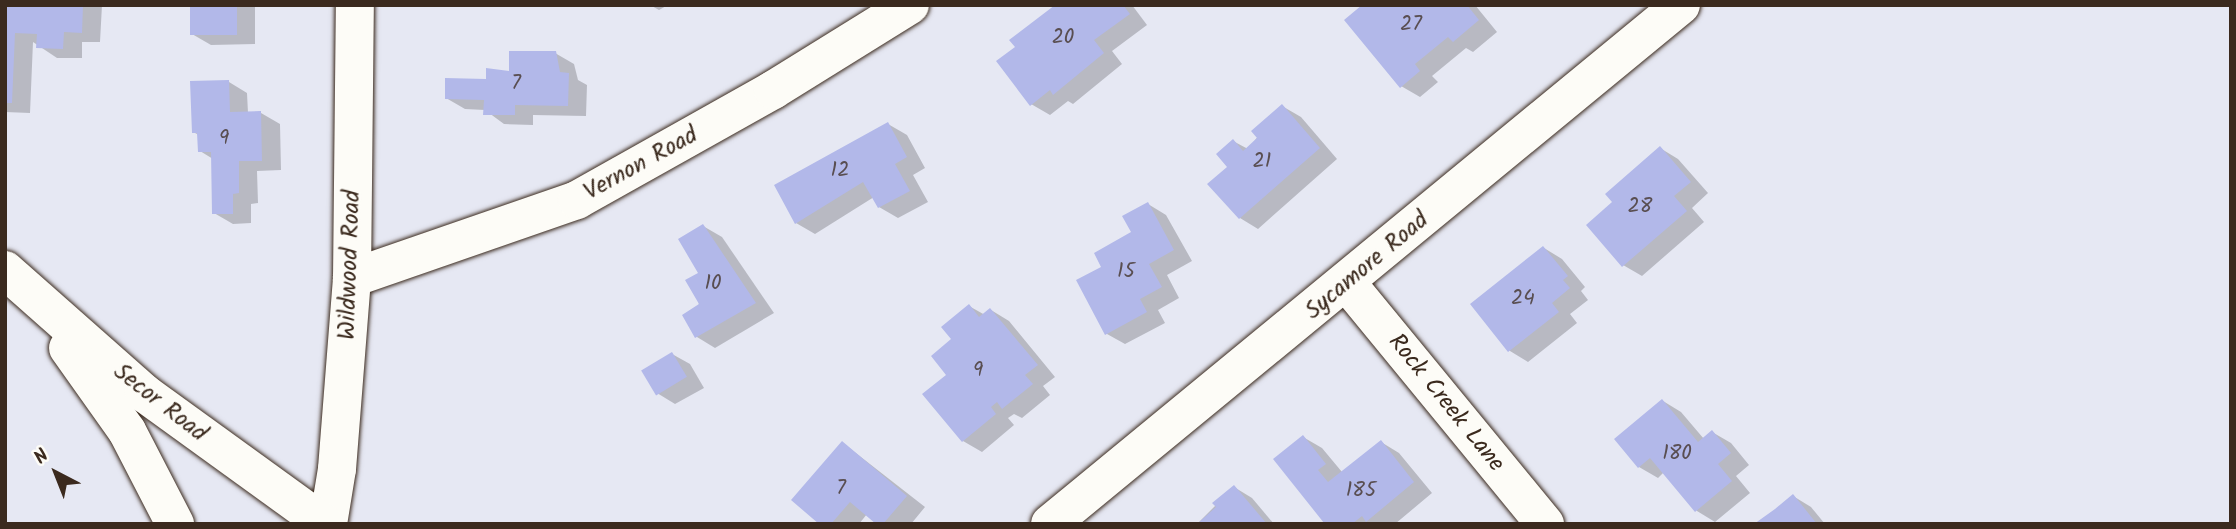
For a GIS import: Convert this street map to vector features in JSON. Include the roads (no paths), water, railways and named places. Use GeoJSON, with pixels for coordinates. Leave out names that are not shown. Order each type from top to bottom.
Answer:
{"type":"FeatureCollection","features":[{"type":"Feature","properties":{"kind":"street","name":"Wildwood Road"},"geometry":{"type":"LineString","coordinates":[[326,524],[337,469],[352,278],[355,5]]}},
{"type":"Feature","properties":{"kind":"street","name":"Vernon Road"},"geometry":{"type":"LineString","coordinates":[[352,278],[577,200],[773,90],[910,5]]}},
{"type":"Feature","properties":{"kind":"street","name":"Sycamore Road"},"geometry":{"type":"LineString","coordinates":[[1050,524],[1347,283],[1681,5]]}},
{"type":"Feature","properties":{"kind":"street"},"geometry":{"type":"LineString","coordinates":[[10,275],[127,431],[175,524]]}},
{"type":"Feature","properties":{"kind":"street","name":"Secor Road"},"geometry":{"type":"LineString","coordinates":[[10,275],[144,393],[326,524]]}},
{"type":"Feature","properties":{"kind":"street","name":"Rock Creek Lane"},"geometry":{"type":"LineString","coordinates":[[1347,283],[1545,524]]}}]}
